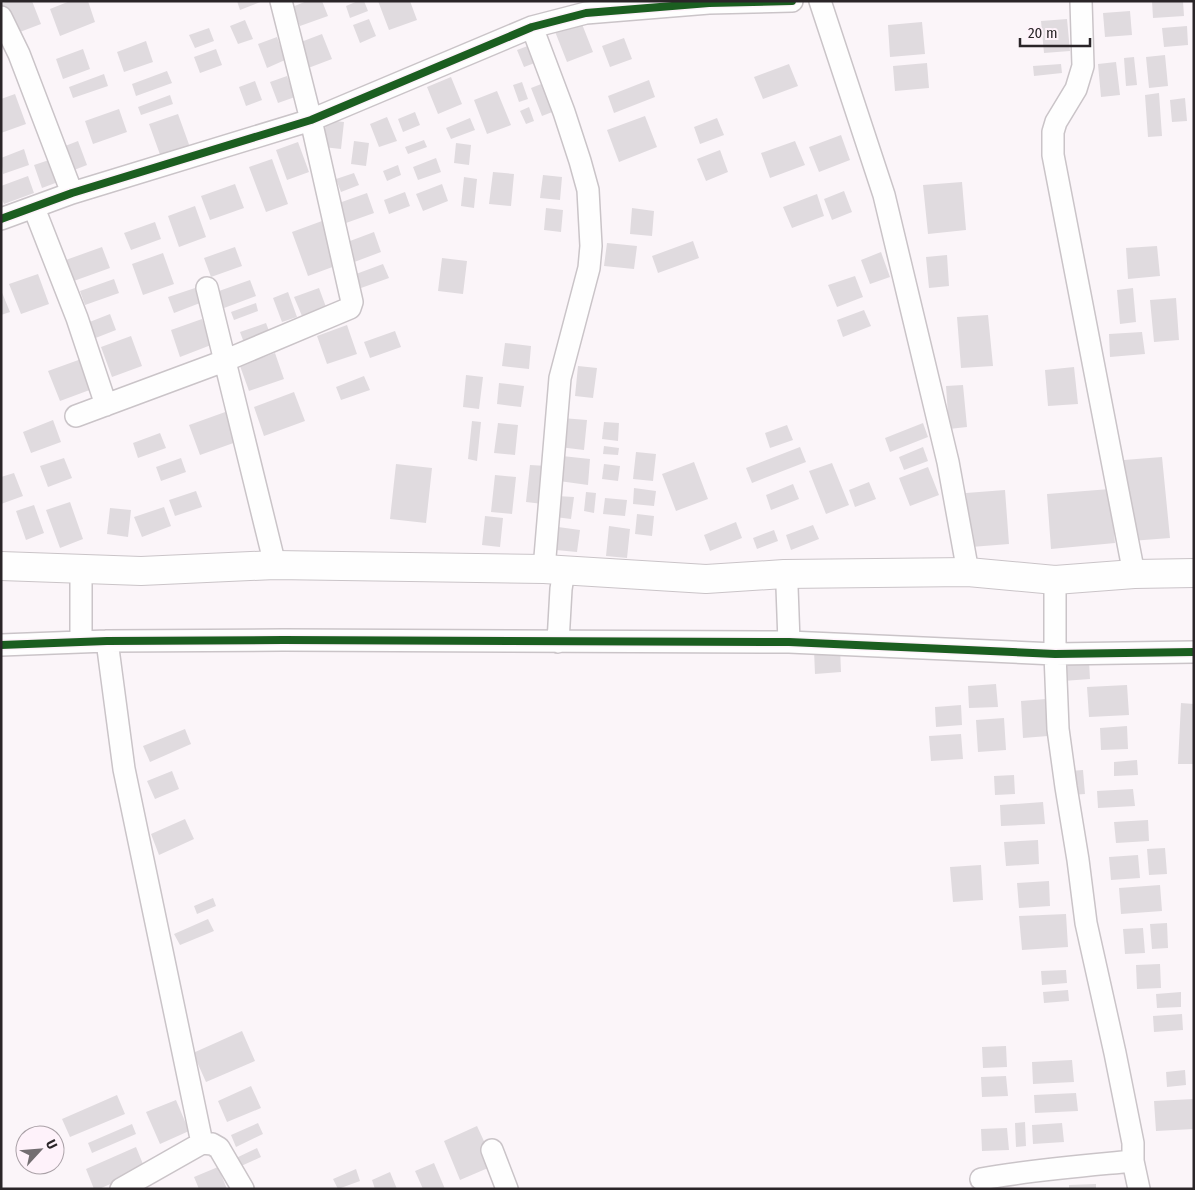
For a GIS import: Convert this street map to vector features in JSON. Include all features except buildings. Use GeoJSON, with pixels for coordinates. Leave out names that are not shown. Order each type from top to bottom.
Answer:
{"type":"FeatureCollection","features":[{"type":"Feature","properties":{"kind":"main road"},"geometry":{"type":"LineString","coordinates":[[1,566],[81,575],[275,565],[556,576],[785,580],[968,572],[1055,580],[1134,574],[1194,573]]}},
{"type":"Feature","properties":{"kind":"street"},"geometry":{"type":"LineString","coordinates":[[76,416],[224,361],[350,308],[352,302],[311,120],[281,1]]}},
{"type":"Feature","properties":{"kind":"street"},"geometry":{"type":"LineString","coordinates":[[1,219],[72,193],[311,120],[532,27],[586,13],[709,3],[792,1]]}},
{"type":"Feature","properties":{"kind":"street"},"geometry":{"type":"LineString","coordinates":[[820,1],[884,195],[948,462],[968,572]]}},
{"type":"Feature","properties":{"kind":"street"},"geometry":{"type":"LineString","coordinates":[[1081,1],[1083,66],[1076,89],[1056,122],[1053,132],[1053,150],[1134,574]]}},
{"type":"Feature","properties":{"kind":"street"},"geometry":{"type":"LineString","coordinates":[[1,17],[19,54],[72,193]]}},
{"type":"Feature","properties":{"kind":"street"},"geometry":{"type":"LineString","coordinates":[[532,27],[564,112],[588,190],[591,246],[589,268],[560,378],[556,576],[558,637]]}},
{"type":"Feature","properties":{"kind":"street"},"geometry":{"type":"LineString","coordinates":[[34,208],[77,318],[106,406]]}},
{"type":"Feature","properties":{"kind":"street"},"geometry":{"type":"LineString","coordinates":[[207,288],[275,565]]}},
{"type":"Feature","properties":{"kind":"street"},"geometry":{"type":"LineString","coordinates":[[81,575],[81,638]]}},
{"type":"Feature","properties":{"kind":"street"},"geometry":{"type":"LineString","coordinates":[[785,580],[789,639]]}},
{"type":"Feature","properties":{"kind":"street"},"geometry":{"type":"LineString","coordinates":[[1055,580],[1054,652],[1058,729],[1086,923],[1116,1053],[1139,1189]]}},
{"type":"Feature","properties":{"kind":"street"},"geometry":{"type":"LineString","coordinates":[[1,645],[81,638],[107,641],[558,637],[789,639],[1054,652],[1194,652]]}},
{"type":"Feature","properties":{"kind":"street"},"geometry":{"type":"LineString","coordinates":[[107,641],[124,769],[202,1143]]}},
{"type":"Feature","properties":{"kind":"street"},"geometry":{"type":"LineString","coordinates":[[122,1189],[202,1143],[212,1144],[219,1148],[243,1189]]}},
{"type":"Feature","properties":{"kind":"street"},"geometry":{"type":"LineString","coordinates":[[492,1150],[507,1189]]}},
{"type":"Feature","properties":{"kind":"street"},"geometry":{"type":"LineString","coordinates":[[981,1179],[1026,1171],[1133,1161]]}},
{"type":"Feature","properties":{"kind":"cycle path"},"geometry":{"type":"LineString","coordinates":[[1,219],[72,193],[311,120],[532,27],[586,13],[709,3],[792,1]]}},
{"type":"Feature","properties":{"kind":"cycle path"},"geometry":{"type":"LineString","coordinates":[[1,645],[107,641],[283,640],[789,642],[1055,654],[1194,652]]}}]}
